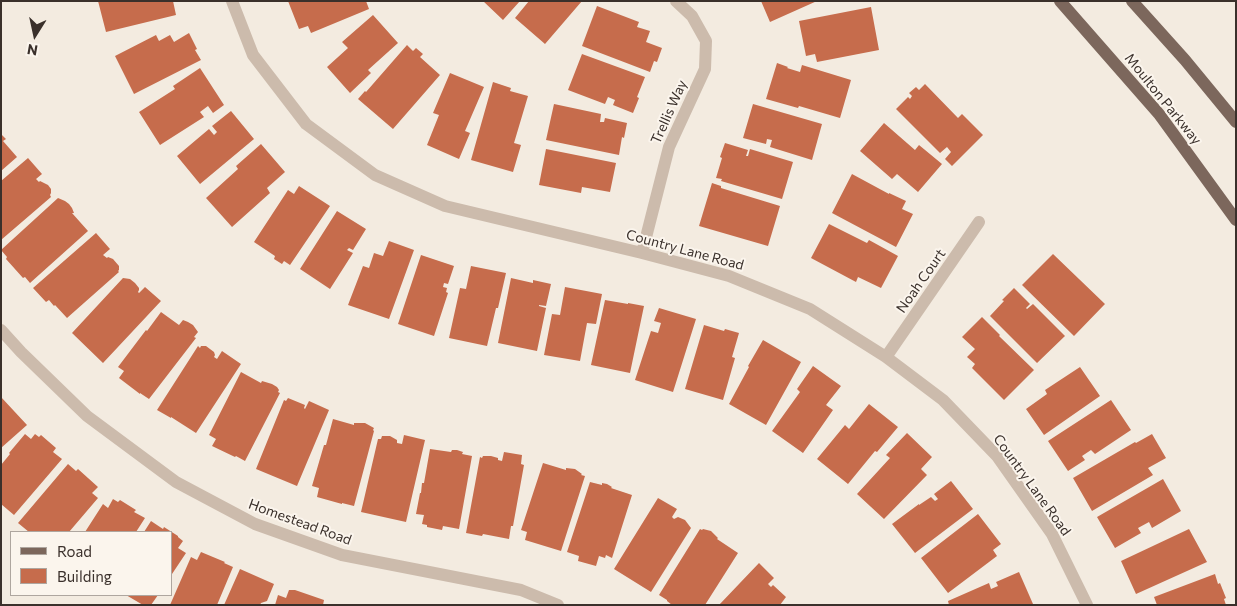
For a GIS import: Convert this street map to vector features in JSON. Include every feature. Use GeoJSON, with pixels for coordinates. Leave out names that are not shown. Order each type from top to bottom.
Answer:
{"type":"FeatureCollection","features":[{"type":"Feature","properties":{"kind":"main road","name":"Moulton Parkway"},"geometry":{"type":"LineString","coordinates":[[1060,1],[1160,114],[1236,220]]}},
{"type":"Feature","properties":{"kind":"main road"},"geometry":{"type":"LineString","coordinates":[[1132,1],[1185,60],[1236,122]]}},
{"type":"Feature","properties":{"kind":"street","name":"Country Lane Road"},"geometry":{"type":"LineString","coordinates":[[232,1],[254,55],[306,124],[374,175],[445,206],[642,253],[729,276],[810,310],[886,357],[943,400],[997,456],[1052,534],[1087,605]]}},
{"type":"Feature","properties":{"kind":"street","name":"Trellis Way"},"geometry":{"type":"LineString","coordinates":[[642,253],[669,147],[705,69],[706,41],[692,16],[676,1]]}},
{"type":"Feature","properties":{"kind":"street","name":"Noah Court"},"geometry":{"type":"LineString","coordinates":[[886,357],[980,222]]}},
{"type":"Feature","properties":{"kind":"street","name":"Homestead Road"},"geometry":{"type":"LineString","coordinates":[[1,330],[87,416],[176,482],[255,524],[342,555],[521,590],[558,605]]}},
{"type":"Feature","properties":{"kind":"building"},"geometry":{"type":"Polygon","coordinates":[[[98,1],[173,1],[176,15],[106,32],[98,1]]]}},
{"type":"Feature","properties":{"kind":"building"},"geometry":{"type":"Polygon","coordinates":[[[288,1],[366,1],[369,9],[311,33],[308,26],[299,29],[288,1]]]}},
{"type":"Feature","properties":{"kind":"building"},"geometry":{"type":"Polygon","coordinates":[[[483,1],[520,1],[503,20],[483,1]]]}},
{"type":"Feature","properties":{"kind":"building"},"geometry":{"type":"Polygon","coordinates":[[[529,1],[582,1],[545,44],[515,18],[529,1]]]}},
{"type":"Feature","properties":{"kind":"building"},"geometry":{"type":"Polygon","coordinates":[[[761,1],[817,1],[770,22],[761,1]]]}},
{"type":"Feature","properties":{"kind":"building"},"geometry":{"type":"Polygon","coordinates":[[[597,6],[639,22],[637,27],[650,31],[646,42],[662,48],[657,62],[654,61],[650,72],[582,46],[597,6]]]}},
{"type":"Feature","properties":{"kind":"building"},"geometry":{"type":"Polygon","coordinates":[[[871,7],[879,50],[817,62],[815,54],[806,56],[799,21],[871,7]]]}},
{"type":"Feature","properties":{"kind":"building"},"geometry":{"type":"Polygon","coordinates":[[[373,15],[398,43],[368,70],[371,73],[350,93],[327,67],[348,48],[342,42],[373,15]]]}},
{"type":"Feature","properties":{"kind":"building"},"geometry":{"type":"Polygon","coordinates":[[[189,33],[201,60],[134,94],[115,56],[156,35],[159,41],[170,35],[174,42],[189,33]]]}},
{"type":"Feature","properties":{"kind":"building"},"geometry":{"type":"Polygon","coordinates":[[[407,45],[413,51],[416,48],[423,54],[420,57],[440,75],[393,129],[358,99],[407,45]]]}},
{"type":"Feature","properties":{"kind":"building"},"geometry":{"type":"Polygon","coordinates":[[[582,54],[645,77],[633,113],[613,105],[615,100],[608,97],[605,104],[568,90],[582,54]]]}},
{"type":"Feature","properties":{"kind":"building"},"geometry":{"type":"Polygon","coordinates":[[[777,63],[800,72],[802,65],[851,80],[840,118],[766,99],[777,63]]]}},
{"type":"Feature","properties":{"kind":"building"},"geometry":{"type":"Polygon","coordinates":[[[200,68],[224,105],[213,113],[208,106],[200,112],[204,117],[160,145],[139,112],[175,89],[173,86],[200,68]]]}},
{"type":"Feature","properties":{"kind":"building"},"geometry":{"type":"Polygon","coordinates":[[[450,73],[484,87],[465,131],[470,133],[459,159],[427,145],[439,115],[433,113],[450,73]]]}},
{"type":"Feature","properties":{"kind":"building"},"geometry":{"type":"Polygon","coordinates":[[[493,82],[511,88],[510,91],[528,96],[514,143],[521,145],[513,172],[471,160],[493,82]]]}},
{"type":"Feature","properties":{"kind":"building"},"geometry":{"type":"Polygon","coordinates":[[[925,84],[958,118],[962,114],[983,135],[952,166],[945,159],[951,152],[947,147],[940,153],[896,109],[908,97],[910,99],[912,96],[909,93],[916,87],[919,90],[925,84]]]}},
{"type":"Feature","properties":{"kind":"building"},"geometry":{"type":"Polygon","coordinates":[[[554,104],[601,114],[600,122],[604,122],[605,118],[627,123],[619,155],[546,140],[554,104]]]}},
{"type":"Feature","properties":{"kind":"building"},"geometry":{"type":"Polygon","coordinates":[[[753,104],[822,124],[812,160],[770,147],[772,140],[767,139],[766,144],[743,138],[753,104]]]}},
{"type":"Feature","properties":{"kind":"building"},"geometry":{"type":"Polygon","coordinates":[[[231,111],[254,139],[200,184],[177,156],[209,129],[214,135],[217,132],[212,126],[231,111]]]}},
{"type":"Feature","properties":{"kind":"building"},"geometry":{"type":"Polygon","coordinates":[[[884,123],[915,150],[919,145],[942,164],[918,192],[897,174],[892,179],[860,151],[884,123]]]}},
{"type":"Feature","properties":{"kind":"building"},"geometry":{"type":"Polygon","coordinates":[[[1,134],[6,139],[3,141],[17,157],[1,171],[1,134]]]}},
{"type":"Feature","properties":{"kind":"building"},"geometry":{"type":"Polygon","coordinates":[[[725,143],[748,150],[746,156],[748,156],[750,149],[793,162],[782,199],[716,178],[725,143]]]}},
{"type":"Feature","properties":{"kind":"building"},"geometry":{"type":"Polygon","coordinates":[[[261,144],[285,172],[267,188],[270,193],[232,227],[206,198],[238,169],[236,166],[261,144]]]}},
{"type":"Feature","properties":{"kind":"building"},"geometry":{"type":"Polygon","coordinates":[[[546,149],[616,163],[610,192],[582,187],[581,193],[539,185],[546,149]]]}},
{"type":"Feature","properties":{"kind":"building"},"geometry":{"type":"Polygon","coordinates":[[[28,158],[42,174],[36,179],[48,185],[51,189],[51,197],[1,240],[1,181],[28,158]]]}},
{"type":"Feature","properties":{"kind":"building"},"geometry":{"type":"Polygon","coordinates":[[[852,174],[906,201],[902,209],[913,214],[896,247],[832,213],[852,174]]]}},
{"type":"Feature","properties":{"kind":"building"},"geometry":{"type":"Polygon","coordinates":[[[712,183],[721,186],[721,188],[780,206],[768,246],[699,226],[712,183]]]}},
{"type":"Feature","properties":{"kind":"building"},"geometry":{"type":"Polygon","coordinates":[[[299,186],[330,206],[290,265],[284,261],[282,264],[274,259],[275,256],[254,242],[288,190],[294,194],[299,186]]]}},
{"type":"Feature","properties":{"kind":"building"},"geometry":{"type":"Polygon","coordinates":[[[58,198],[69,204],[74,213],[72,213],[88,231],[30,283],[6,259],[7,257],[1,250],[58,198]]]}},
{"type":"Feature","properties":{"kind":"building"},"geometry":{"type":"Polygon","coordinates":[[[337,211],[366,229],[353,250],[349,248],[347,250],[353,253],[330,289],[300,269],[337,211]]]}},
{"type":"Feature","properties":{"kind":"building"},"geometry":{"type":"Polygon","coordinates":[[[829,224],[867,243],[869,240],[898,256],[881,288],[858,277],[856,282],[811,258],[829,224]]]}},
{"type":"Feature","properties":{"kind":"building"},"geometry":{"type":"Polygon","coordinates":[[[96,233],[110,249],[103,255],[113,259],[119,266],[119,272],[67,318],[49,300],[46,302],[33,288],[96,233]]]}},
{"type":"Feature","properties":{"kind":"building"},"geometry":{"type":"Polygon","coordinates":[[[389,241],[414,250],[389,319],[348,305],[363,266],[369,268],[374,253],[383,256],[389,241]]]}},
{"type":"Feature","properties":{"kind":"building"},"geometry":{"type":"Polygon","coordinates":[[[1053,254],[1105,304],[1074,336],[1022,285],[1053,254]]]}},
{"type":"Feature","properties":{"kind":"building"},"geometry":{"type":"Polygon","coordinates":[[[421,255],[454,266],[448,284],[444,283],[443,287],[447,288],[446,292],[448,293],[434,336],[398,324],[421,255]]]}},
{"type":"Feature","properties":{"kind":"building"},"geometry":{"type":"Polygon","coordinates":[[[471,266],[506,273],[487,346],[449,338],[460,288],[466,289],[471,266]]]}},
{"type":"Feature","properties":{"kind":"building"},"geometry":{"type":"Polygon","coordinates":[[[123,278],[130,279],[135,283],[139,288],[139,293],[145,287],[161,301],[103,363],[72,333],[123,278]]]}},
{"type":"Feature","properties":{"kind":"building"},"geometry":{"type":"Polygon","coordinates":[[[511,278],[533,283],[533,280],[551,284],[546,306],[539,305],[546,308],[537,351],[498,343],[511,278]]]}},
{"type":"Feature","properties":{"kind":"building"},"geometry":{"type":"Polygon","coordinates":[[[565,287],[602,294],[596,324],[587,323],[580,361],[544,355],[552,314],[560,315],[565,287]]]}},
{"type":"Feature","properties":{"kind":"building"},"geometry":{"type":"Polygon","coordinates":[[[1014,288],[1030,304],[1027,309],[1033,304],[1065,336],[1037,363],[990,316],[1014,288]]]}},
{"type":"Feature","properties":{"kind":"building"},"geometry":{"type":"Polygon","coordinates":[[[605,300],[644,306],[630,373],[591,365],[605,300]]]}},
{"type":"Feature","properties":{"kind":"building"},"geometry":{"type":"Polygon","coordinates":[[[659,308],[696,319],[673,392],[635,380],[651,331],[658,333],[661,323],[654,321],[659,308]]]}},
{"type":"Feature","properties":{"kind":"building"},"geometry":{"type":"Polygon","coordinates":[[[161,312],[179,325],[183,320],[188,322],[198,332],[194,337],[196,338],[149,399],[119,378],[124,371],[118,367],[161,312]]]}},
{"type":"Feature","properties":{"kind":"building"},"geometry":{"type":"Polygon","coordinates":[[[982,317],[1034,370],[1004,400],[972,368],[975,364],[967,357],[975,349],[962,337],[982,317]]]}},
{"type":"Feature","properties":{"kind":"building"},"geometry":{"type":"Polygon","coordinates":[[[704,325],[739,333],[732,357],[735,358],[723,400],[685,389],[704,325]]]}},
{"type":"Feature","properties":{"kind":"building"},"geometry":{"type":"Polygon","coordinates":[[[763,340],[801,362],[766,425],[729,404],[763,340]]]}},
{"type":"Feature","properties":{"kind":"building"},"geometry":{"type":"Polygon","coordinates":[[[198,346],[200,348],[201,346],[206,346],[214,352],[214,357],[217,359],[222,351],[241,364],[196,433],[157,410],[198,346]]]}},
{"type":"Feature","properties":{"kind":"building"},"geometry":{"type":"Polygon","coordinates":[[[813,366],[841,386],[826,405],[833,410],[803,453],[772,431],[800,392],[797,389],[813,366]]]}},
{"type":"Feature","properties":{"kind":"building"},"geometry":{"type":"Polygon","coordinates":[[[1080,367],[1100,396],[1044,435],[1026,409],[1047,394],[1045,390],[1080,367]]]}},
{"type":"Feature","properties":{"kind":"building"},"geometry":{"type":"Polygon","coordinates":[[[241,372],[261,383],[262,381],[272,384],[277,387],[280,393],[245,461],[212,446],[216,439],[209,435],[241,372]]]}},
{"type":"Feature","properties":{"kind":"building"},"geometry":{"type":"Polygon","coordinates":[[[1,397],[27,425],[1,448],[1,397]]]}},
{"type":"Feature","properties":{"kind":"building"},"geometry":{"type":"Polygon","coordinates":[[[288,398],[305,405],[305,409],[309,401],[329,410],[297,486],[256,469],[284,400],[286,401],[288,398]]]}},
{"type":"Feature","properties":{"kind":"building"},"geometry":{"type":"Polygon","coordinates":[[[1111,400],[1131,430],[1095,454],[1091,450],[1082,456],[1085,460],[1068,471],[1048,441],[1111,400]]]}},
{"type":"Feature","properties":{"kind":"building"},"geometry":{"type":"Polygon","coordinates":[[[869,404],[898,427],[848,484],[817,459],[845,425],[849,429],[869,404]]]}},
{"type":"Feature","properties":{"kind":"building"},"geometry":{"type":"Polygon","coordinates":[[[333,419],[354,425],[354,423],[365,423],[374,428],[354,506],[317,497],[319,488],[312,486],[333,419]]]}},
{"type":"Feature","properties":{"kind":"building"},"geometry":{"type":"Polygon","coordinates":[[[907,433],[932,457],[921,469],[927,475],[884,519],[857,494],[890,458],[886,455],[907,433]]]}},
{"type":"Feature","properties":{"kind":"building"},"geometry":{"type":"Polygon","coordinates":[[[25,434],[31,439],[35,434],[39,437],[41,435],[56,448],[53,452],[62,459],[14,515],[1,504],[1,465],[25,434]]]}},
{"type":"Feature","properties":{"kind":"building"},"geometry":{"type":"Polygon","coordinates":[[[1152,434],[1166,458],[1148,468],[1153,475],[1092,511],[1073,478],[1152,434]]]}},
{"type":"Feature","properties":{"kind":"building"},"geometry":{"type":"Polygon","coordinates":[[[404,435],[425,440],[406,522],[361,512],[378,439],[381,439],[382,436],[390,436],[397,440],[397,443],[402,444],[404,435]]]}},
{"type":"Feature","properties":{"kind":"building"},"geometry":{"type":"Polygon","coordinates":[[[430,449],[451,452],[452,450],[457,450],[463,452],[462,454],[472,456],[459,529],[443,526],[442,530],[427,527],[427,525],[422,524],[424,515],[416,514],[430,449]]]}},
{"type":"Feature","properties":{"kind":"building"},"geometry":{"type":"Polygon","coordinates":[[[504,452],[522,455],[521,464],[524,465],[509,539],[466,533],[480,457],[491,456],[502,461],[504,452]]]}},
{"type":"Feature","properties":{"kind":"building"},"geometry":{"type":"Polygon","coordinates":[[[543,463],[566,470],[566,468],[575,469],[585,476],[561,551],[525,540],[527,532],[521,530],[543,463]]]}},
{"type":"Feature","properties":{"kind":"building"},"geometry":{"type":"Polygon","coordinates":[[[68,464],[76,471],[78,469],[98,487],[92,493],[98,498],[70,531],[28,531],[18,523],[68,464]]]}},
{"type":"Feature","properties":{"kind":"building"},"geometry":{"type":"Polygon","coordinates":[[[1163,479],[1181,511],[1152,528],[1149,522],[1138,528],[1141,533],[1115,548],[1097,517],[1163,479]]]}},
{"type":"Feature","properties":{"kind":"building"},"geometry":{"type":"Polygon","coordinates":[[[951,481],[973,509],[915,553],[892,524],[931,497],[935,501],[938,499],[934,494],[951,481]]]}},
{"type":"Feature","properties":{"kind":"building"},"geometry":{"type":"Polygon","coordinates":[[[590,482],[602,485],[602,483],[607,484],[611,488],[632,495],[612,558],[606,555],[605,558],[599,556],[596,566],[578,561],[579,556],[567,552],[590,482]]]}},
{"type":"Feature","properties":{"kind":"building"},"geometry":{"type":"Polygon","coordinates":[[[658,498],[677,509],[672,517],[674,519],[678,517],[685,520],[691,528],[651,592],[614,569],[658,498]]]}},
{"type":"Feature","properties":{"kind":"building"},"geometry":{"type":"Polygon","coordinates":[[[113,499],[118,502],[120,500],[136,510],[134,512],[145,518],[137,531],[86,531],[103,504],[108,508],[113,499]]]}},
{"type":"Feature","properties":{"kind":"building"},"geometry":{"type":"Polygon","coordinates":[[[978,514],[1001,544],[993,550],[997,556],[948,593],[921,558],[978,514]]]}},
{"type":"Feature","properties":{"kind":"building"},"geometry":{"type":"Polygon","coordinates":[[[151,521],[163,529],[164,527],[170,531],[145,531],[151,521]]]}},
{"type":"Feature","properties":{"kind":"building"},"geometry":{"type":"Polygon","coordinates":[[[700,529],[711,531],[717,539],[738,553],[705,605],[672,605],[659,595],[700,529]]]}},
{"type":"Feature","properties":{"kind":"building"},"geometry":{"type":"Polygon","coordinates":[[[1189,529],[1207,562],[1136,594],[1121,561],[1189,529]]]}},
{"type":"Feature","properties":{"kind":"building"},"geometry":{"type":"Polygon","coordinates":[[[172,532],[183,541],[178,548],[186,553],[172,574],[172,532]]]}},
{"type":"Feature","properties":{"kind":"building"},"geometry":{"type":"Polygon","coordinates":[[[201,552],[233,567],[217,605],[170,605],[191,557],[197,560],[201,552]]]}},
{"type":"Feature","properties":{"kind":"building"},"geometry":{"type":"Polygon","coordinates":[[[759,563],[774,578],[768,584],[771,587],[773,585],[786,597],[780,605],[719,605],[759,563]]]}},
{"type":"Feature","properties":{"kind":"building"},"geometry":{"type":"Polygon","coordinates":[[[240,569],[274,584],[267,601],[260,605],[224,605],[240,569]]]}},
{"type":"Feature","properties":{"kind":"building"},"geometry":{"type":"Polygon","coordinates":[[[1019,572],[1032,605],[949,605],[948,601],[989,583],[991,589],[998,586],[996,582],[1019,572]]]}},
{"type":"Feature","properties":{"kind":"building"},"geometry":{"type":"Polygon","coordinates":[[[1215,574],[1226,598],[1224,599],[1226,605],[1157,605],[1154,597],[1215,574]]]}},
{"type":"Feature","properties":{"kind":"building"},"geometry":{"type":"Polygon","coordinates":[[[289,590],[295,590],[324,600],[323,605],[275,605],[278,595],[286,598],[289,590]]]}},
{"type":"Feature","properties":{"kind":"building"},"geometry":{"type":"Polygon","coordinates":[[[128,596],[157,596],[151,605],[143,605],[128,596]]]}}]}
